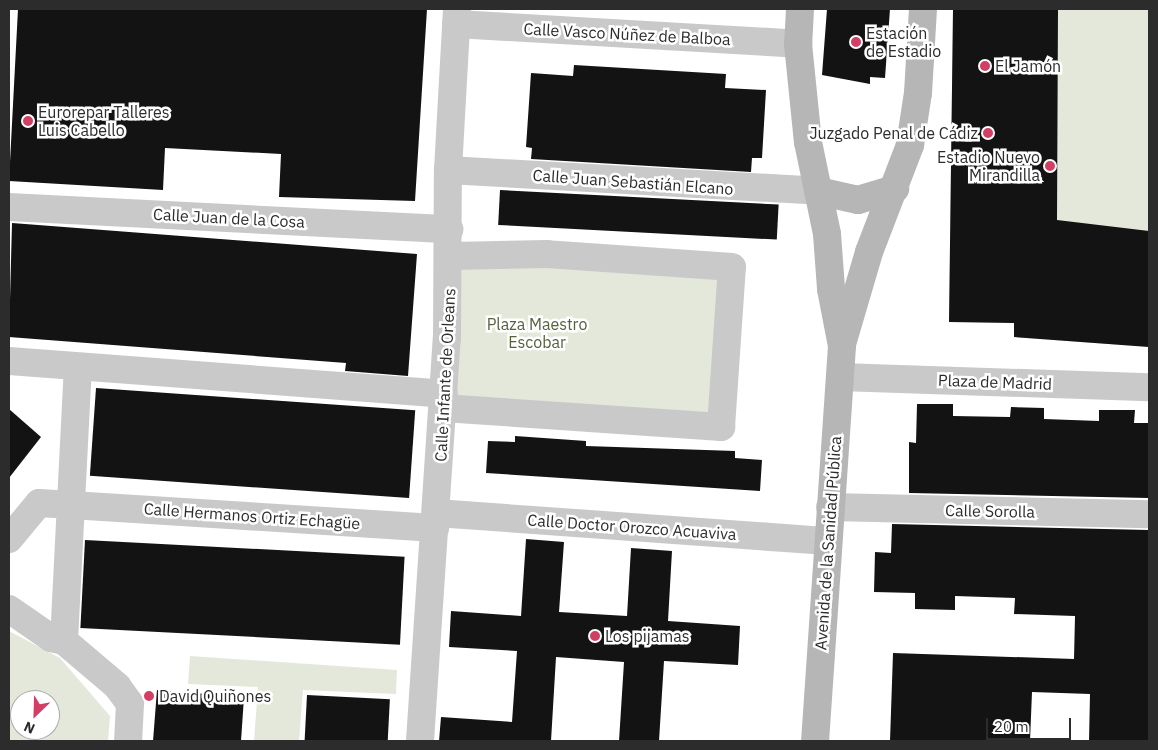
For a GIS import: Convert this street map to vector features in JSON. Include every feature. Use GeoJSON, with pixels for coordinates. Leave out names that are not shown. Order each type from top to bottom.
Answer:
{"type":"FeatureCollection","features":[{"type":"Feature","properties":{"kind":"main road","name":"Avenida de la Sanidad Pública"},"geometry":{"type":"LineString","coordinates":[[800,9],[798,44],[842,346]]}},
{"type":"Feature","properties":{"kind":"main road","name":"Avenida de la Sanidad Pública"},"geometry":{"type":"LineString","coordinates":[[815,741],[842,346],[869,252],[895,189],[910,145],[918,93],[923,9]]}},
{"type":"Feature","properties":{"kind":"main road"},"geometry":{"type":"LineString","coordinates":[[818,191],[858,200],[895,189]]}},
{"type":"Feature","properties":{"kind":"street","name":"Calle Vasco Núñez de Balboa"},"geometry":{"type":"LineString","coordinates":[[456,16],[798,44]]}},
{"type":"Feature","properties":{"kind":"street","name":"Calle Infante de Orleans"},"geometry":{"type":"LineString","coordinates":[[420,741],[436,521],[451,256],[448,170],[456,16]]}},
{"type":"Feature","properties":{"kind":"street","name":"Calle Juan Sebastián Elcano"},"geometry":{"type":"LineString","coordinates":[[448,170],[789,193],[818,191]]}},
{"type":"Feature","properties":{"kind":"street","name":"Calle Juan de la Cosa"},"geometry":{"type":"LineString","coordinates":[[9,208],[449,229]]}},
{"type":"Feature","properties":{"kind":"street"},"geometry":{"type":"LineString","coordinates":[[9,361],[722,427],[732,267],[547,254],[451,256]]}},
{"type":"Feature","properties":{"kind":"street"},"geometry":{"type":"LineString","coordinates":[[64,641],[78,367]]}},
{"type":"Feature","properties":{"kind":"street","name":"Plaza de Madrid"},"geometry":{"type":"LineString","coordinates":[[840,377],[1149,387]]}},
{"type":"Feature","properties":{"kind":"street","name":"Calle Hermanos Ortiz Echagüe"},"geometry":{"type":"LineString","coordinates":[[9,539],[40,503],[436,521]]}},
{"type":"Feature","properties":{"kind":"street","name":"Calle Sorolla"},"geometry":{"type":"LineString","coordinates":[[830,506],[1149,514]]}},
{"type":"Feature","properties":{"kind":"street","name":"Calle Doctor Orozco Acuaviva"},"geometry":{"type":"LineString","coordinates":[[436,521],[828,541]]}},
{"type":"Feature","properties":{"kind":"street"},"geometry":{"type":"LineString","coordinates":[[9,609],[51,638],[64,641],[117,686],[130,704],[128,741]]}},
{"type":"Feature","properties":{"kind":"green space","name":"Estadio Nuevo Mirandilla"},"geometry":{"type":"Polygon","coordinates":[[[953,9],[1149,9],[1149,347],[1014,337],[1014,323],[949,322],[953,9]]]}},
{"type":"Feature","properties":{"kind":"green space","name":"Plaza Maestro Escobar"},"geometry":{"type":"Polygon","coordinates":[[[460,254],[725,273],[715,419],[450,401],[460,254]]]}},
{"type":"Feature","properties":{"kind":"green space"},"geometry":{"type":"Polygon","coordinates":[[[9,631],[60,658],[110,716],[108,741],[9,741],[9,631]]]}},
{"type":"Feature","properties":{"kind":"green space"},"geometry":{"type":"Polygon","coordinates":[[[190,656],[397,670],[396,694],[303,690],[299,741],[254,741],[258,687],[188,684],[190,656]]]}},
{"type":"Feature","properties":{"kind":"building"},"geometry":{"type":"Polygon","coordinates":[[[18,9],[427,9],[415,201],[279,197],[281,154],[165,148],[163,190],[9,181],[18,9]]]}},
{"type":"Feature","properties":{"kind":"building","name":"Estación de Estadio"},"geometry":{"type":"Polygon","coordinates":[[[827,9],[890,9],[885,78],[870,77],[870,84],[822,75],[827,9]]]}},
{"type":"Feature","properties":{"kind":"building","name":"Estadio Nuevo Mirandilla"},"geometry":{"type":"Polygon","coordinates":[[[953,9],[1058,9],[1057,220],[1149,231],[1149,347],[1014,337],[1014,323],[949,322],[953,9]]]}},
{"type":"Feature","properties":{"kind":"building"},"geometry":{"type":"Polygon","coordinates":[[[574,65],[726,74],[725,88],[766,90],[762,158],[752,158],[751,172],[531,159],[532,148],[526,147],[531,73],[573,76],[574,65]]]}},
{"type":"Feature","properties":{"kind":"building"},"geometry":{"type":"Polygon","coordinates":[[[500,190],[779,205],[777,240],[498,225],[500,190]]]}},
{"type":"Feature","properties":{"kind":"building"},"geometry":{"type":"Polygon","coordinates":[[[12,223],[417,254],[408,376],[345,371],[346,363],[9,337],[12,223]]]}},
{"type":"Feature","properties":{"kind":"building"},"geometry":{"type":"Polygon","coordinates":[[[96,388],[415,410],[409,498],[90,476],[96,388]]]}},
{"type":"Feature","properties":{"kind":"building"},"geometry":{"type":"Polygon","coordinates":[[[917,404],[953,404],[953,416],[1010,417],[1011,407],[1044,408],[1044,419],[1099,421],[1099,410],[1135,410],[1134,423],[1149,423],[1149,498],[909,493],[909,442],[916,443],[917,404]]]}},
{"type":"Feature","properties":{"kind":"building"},"geometry":{"type":"Polygon","coordinates":[[[9,409],[41,437],[9,478],[9,409]]]}},
{"type":"Feature","properties":{"kind":"building"},"geometry":{"type":"Polygon","coordinates":[[[515,436],[586,441],[586,446],[735,451],[735,458],[762,460],[760,491],[486,473],[488,441],[515,442],[515,436]]]}},
{"type":"Feature","properties":{"kind":"building"},"geometry":{"type":"Polygon","coordinates":[[[892,524],[1149,530],[1149,741],[1089,741],[1090,694],[1032,692],[1030,741],[890,741],[893,653],[1074,659],[1075,616],[1014,614],[1015,598],[955,596],[955,610],[915,609],[915,593],[874,592],[875,552],[891,553],[892,524]]]}},
{"type":"Feature","properties":{"kind":"building","name":"Los pijamas"},"geometry":{"type":"Polygon","coordinates":[[[526,539],[564,542],[559,612],[627,616],[631,548],[672,551],[668,621],[740,626],[738,665],[664,661],[659,741],[619,741],[624,662],[556,657],[551,741],[439,741],[441,717],[512,722],[517,651],[449,647],[451,611],[521,616],[526,539]]]}},
{"type":"Feature","properties":{"kind":"building"},"geometry":{"type":"Polygon","coordinates":[[[85,540],[405,557],[400,645],[80,628],[85,540]]]}},
{"type":"Feature","properties":{"kind":"building"},"geometry":{"type":"Polygon","coordinates":[[[157,690],[244,697],[241,741],[153,741],[157,690]]]}},
{"type":"Feature","properties":{"kind":"building"},"geometry":{"type":"Polygon","coordinates":[[[307,695],[390,699],[388,741],[305,741],[307,695]]]}},
{"type":"Feature","properties":{"kind":"place","name":"Estación de Estadio"},"geometry":{"type":"Point","coordinates":[856,42]}},
{"type":"Feature","properties":{"kind":"place","name":"El Jamón"},"geometry":{"type":"Point","coordinates":[985,66]}},
{"type":"Feature","properties":{"kind":"place","name":"Eurorepar Talleres Luis Cabello"},"geometry":{"type":"Point","coordinates":[28,121]}},
{"type":"Feature","properties":{"kind":"place","name":"Juzgado Penal de Cádiz"},"geometry":{"type":"Point","coordinates":[988,133]}},
{"type":"Feature","properties":{"kind":"place","name":"Estadio Nuevo Mirandilla"},"geometry":{"type":"Point","coordinates":[1050,166]}},
{"type":"Feature","properties":{"kind":"place","name":"Los pijamas"},"geometry":{"type":"Point","coordinates":[595,636]}},
{"type":"Feature","properties":{"kind":"place","name":"David Quiñones"},"geometry":{"type":"Point","coordinates":[149,696]}}]}
